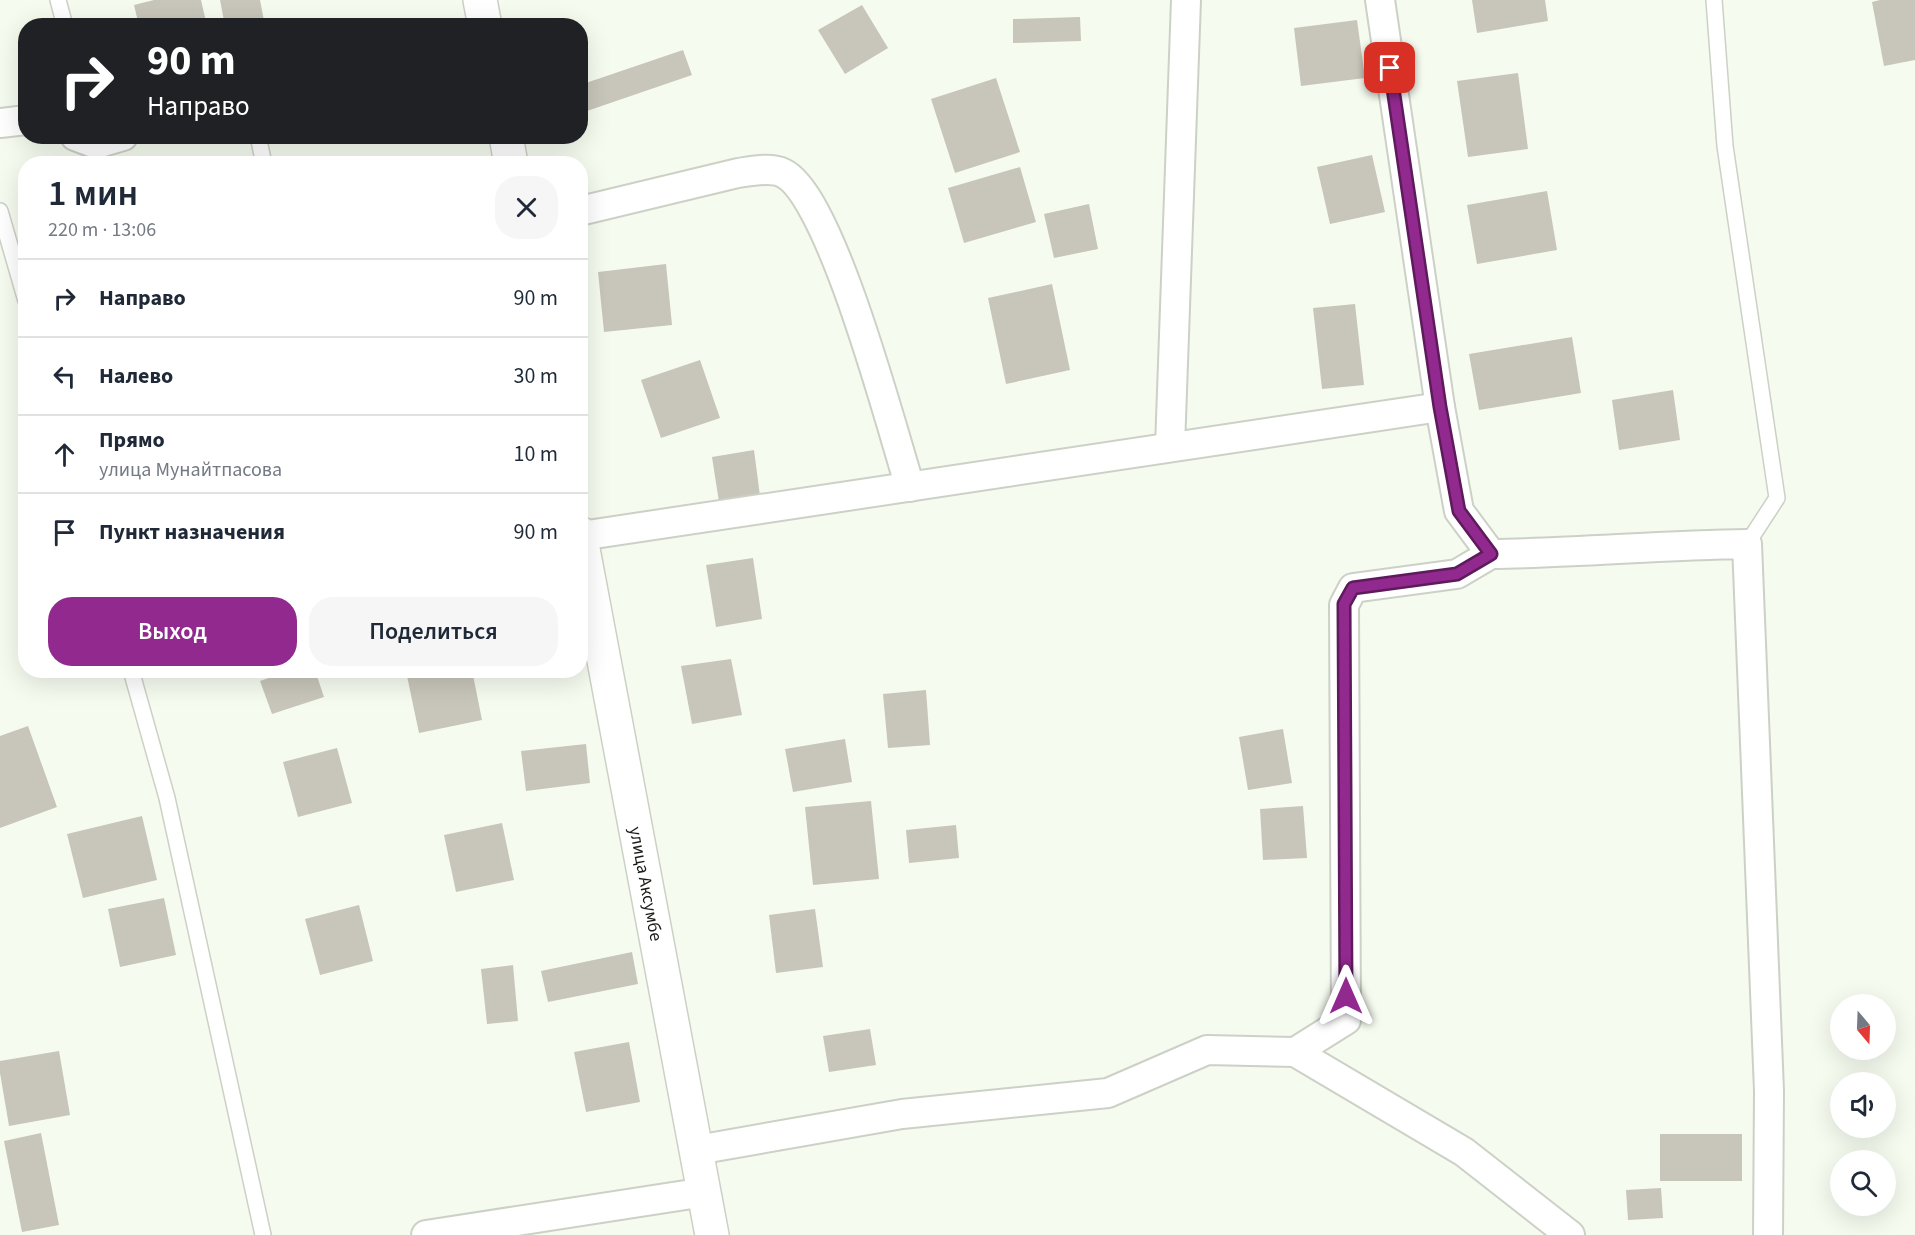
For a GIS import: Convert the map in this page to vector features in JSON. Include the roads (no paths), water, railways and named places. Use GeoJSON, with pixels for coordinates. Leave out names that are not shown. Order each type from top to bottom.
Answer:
{"type":"FeatureCollection","features":[{"type":"Feature","properties":{"kind":"main road"},"geometry":{"type":"LineString","coordinates":[[480,0],[483,18]]}},
{"type":"Feature","properties":{"kind":"main road","name":"улица Аксумбе"},"geometry":{"type":"LineString","coordinates":[[588,572],[712,1235]]}},
{"type":"Feature","properties":{"kind":"street"},"geometry":{"type":"LineString","coordinates":[[1170,447],[1186,0]]}},
{"type":"Feature","properties":{"kind":"street"},"geometry":{"type":"LineString","coordinates":[[1380,0],[1440,407],[1459,511],[1491,554]]}},
{"type":"Feature","properties":{"kind":"street"},"geometry":{"type":"LineString","coordinates":[[0,123],[18,121]]}},
{"type":"Feature","properties":{"kind":"street"},"geometry":{"type":"LineString","coordinates":[[588,209],[738,172],[762,170],[783,173],[803,190],[839,262],[910,487]]}},
{"type":"Feature","properties":{"kind":"street"},"geometry":{"type":"LineString","coordinates":[[588,534],[1440,407]]}},
{"type":"Feature","properties":{"kind":"street"},"geometry":{"type":"LineString","coordinates":[[1295,1052],[1346,1020],[1344,604],[1353,588],[1457,574],[1491,554],[1563,553],[1673,545],[1747,544],[1769,1092],[1768,1235]]}},
{"type":"Feature","properties":{"kind":"street"},"geometry":{"type":"LineString","coordinates":[[697,1150],[902,1114],[1108,1093],[1207,1050],[1295,1052],[1464,1152],[1570,1235]]}},
{"type":"Feature","properties":{"kind":"street"},"geometry":{"type":"LineString","coordinates":[[426,1235],[705,1192]]}},
{"type":"Feature","properties":{"kind":"lane"},"geometry":{"type":"LineString","coordinates":[[58,0],[63,18]]}},
{"type":"Feature","properties":{"kind":"lane"},"geometry":{"type":"LineString","coordinates":[[1714,0],[1725,146],[1777,498],[1747,544]]}},
{"type":"Feature","properties":{"kind":"lane"},"geometry":{"type":"LineString","coordinates":[[0,211],[18,273]]}},
{"type":"Feature","properties":{"kind":"lane"},"geometry":{"type":"LineString","coordinates":[[133,678],[167,798],[263,1235]]}}]}
